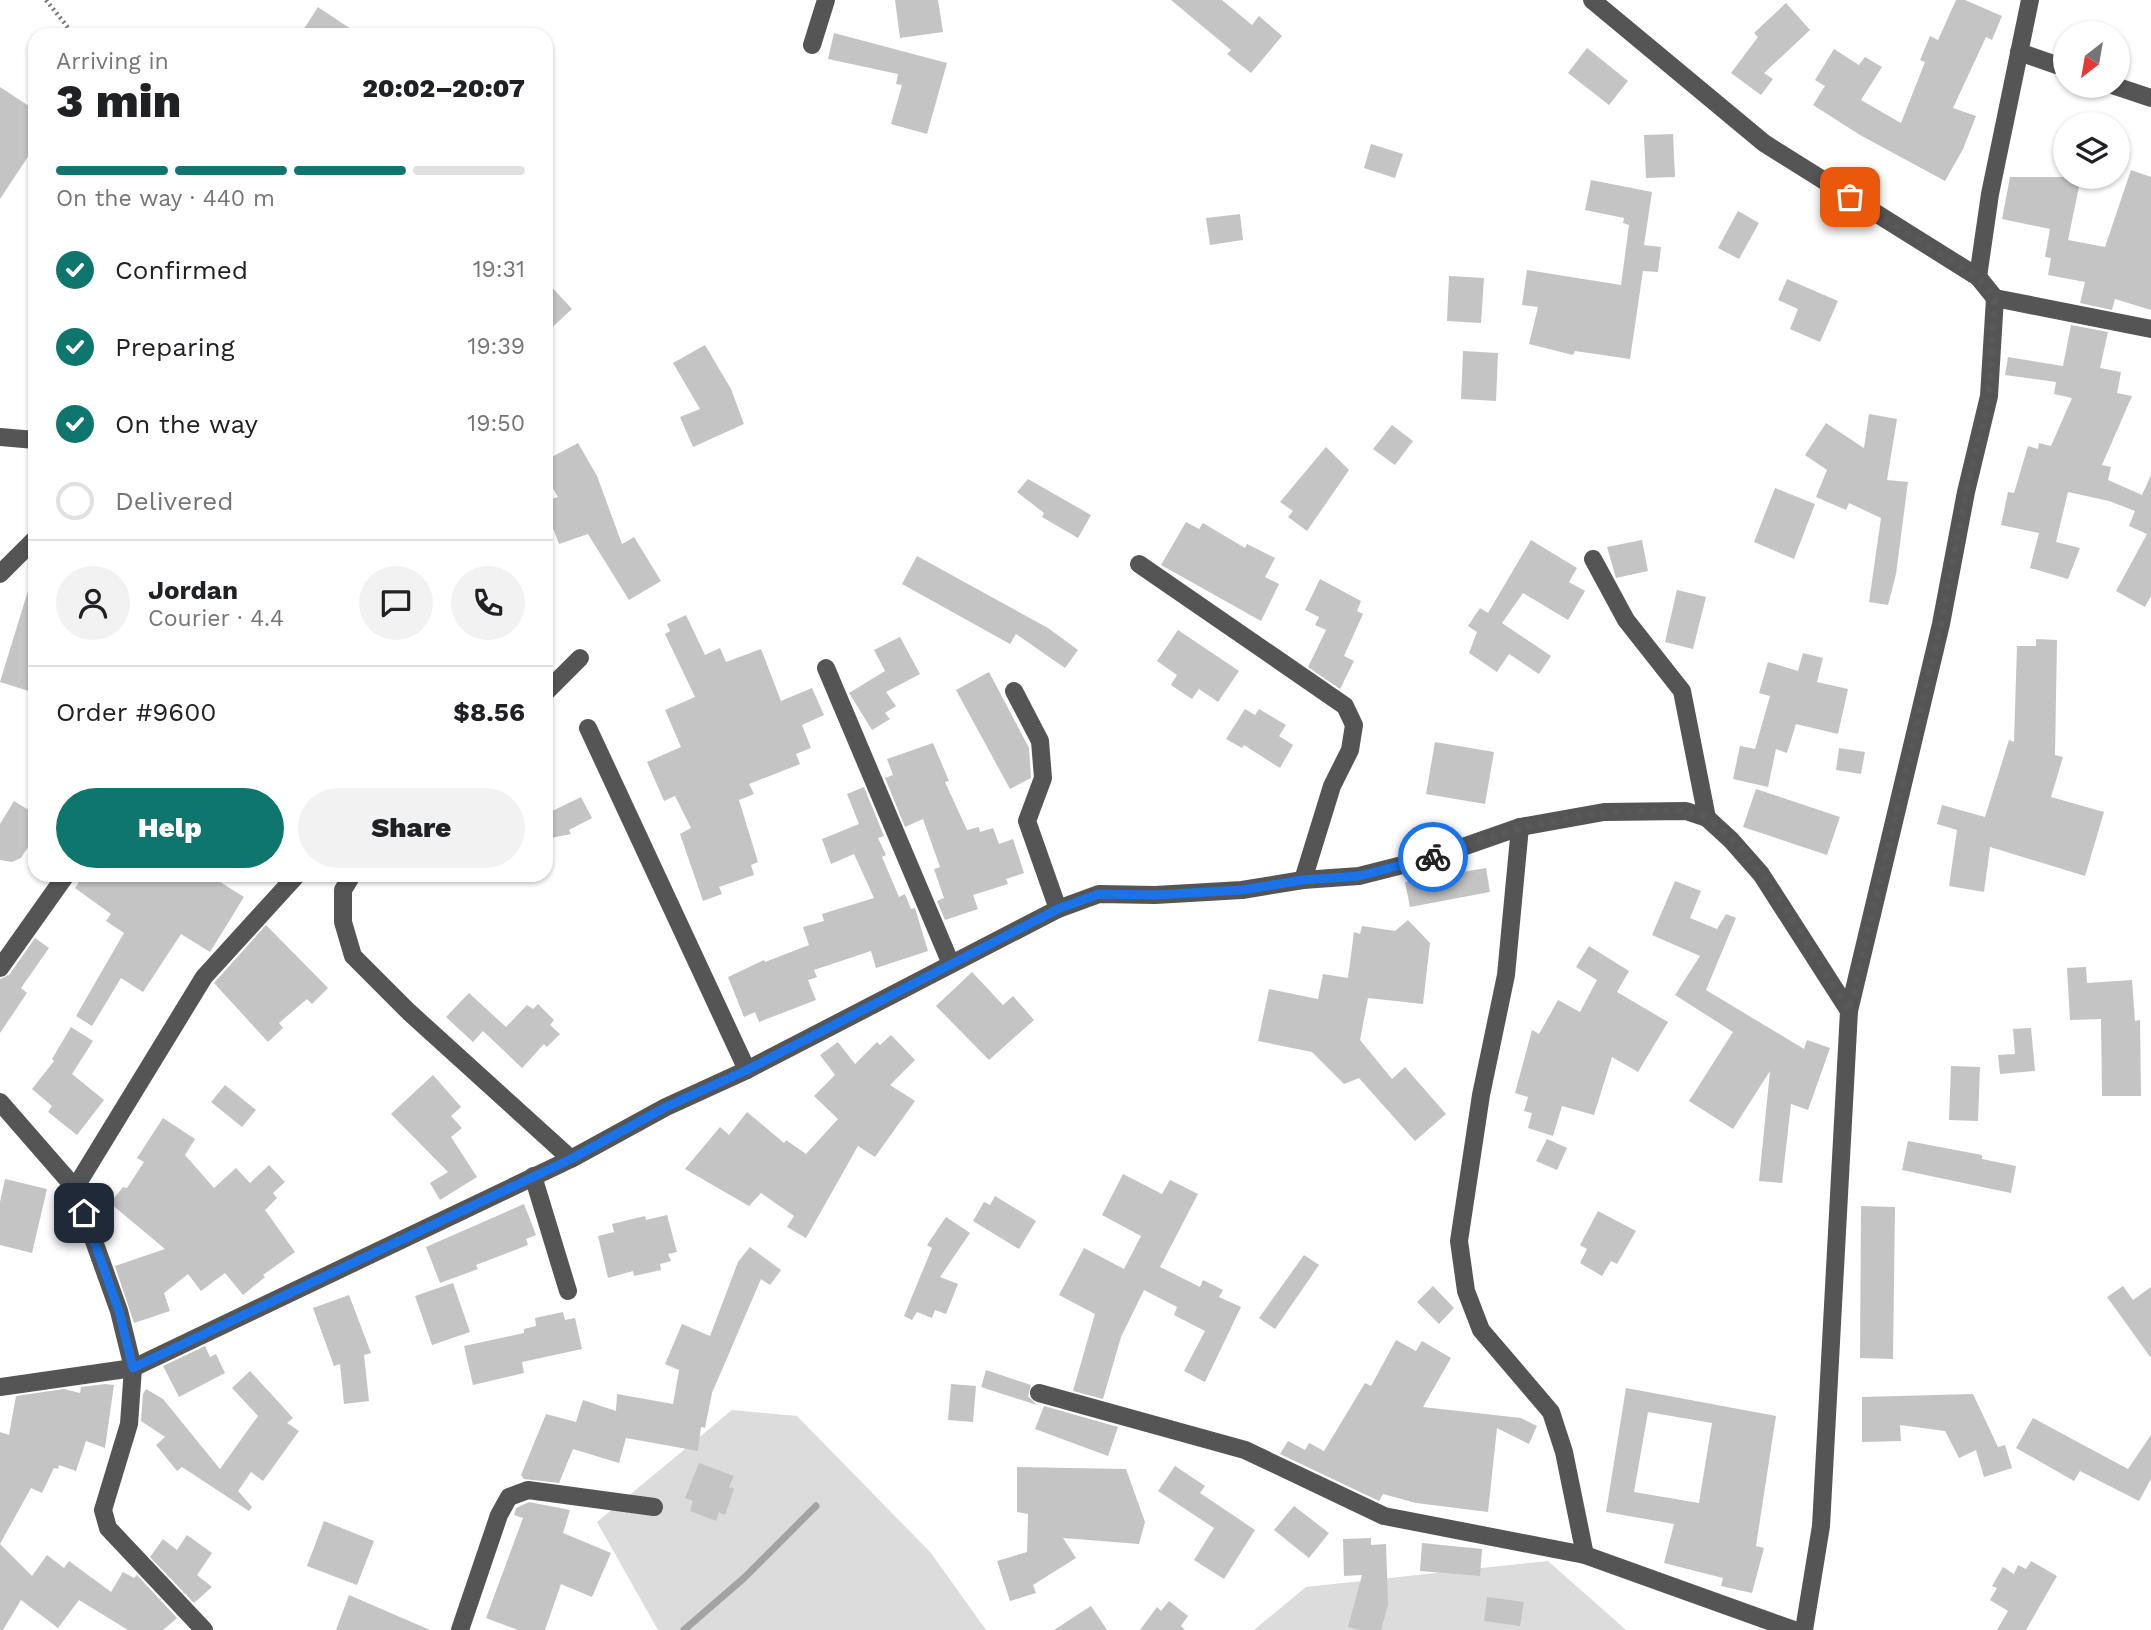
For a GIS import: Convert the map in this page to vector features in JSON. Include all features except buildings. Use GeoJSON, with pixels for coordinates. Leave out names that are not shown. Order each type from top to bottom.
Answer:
{"type":"FeatureCollection","features":[{"type":"Feature","properties":{"kind":"street"},"geometry":{"type":"LineString","coordinates":[[812,46],[826,0]]}},
{"type":"Feature","properties":{"kind":"street"},"geometry":{"type":"LineString","coordinates":[[1592,0],[1764,143],[1978,277],[1995,298],[2151,329]]}},
{"type":"Feature","properties":{"kind":"street"},"geometry":{"type":"LineString","coordinates":[[1978,277],[1990,194],[2030,0]]}},
{"type":"Feature","properties":{"kind":"street"},"geometry":{"type":"LineString","coordinates":[[2019,52],[2053,64]]}},
{"type":"Feature","properties":{"kind":"street"},"geometry":{"type":"LineString","coordinates":[[2130,91],[2151,99]]}},
{"type":"Feature","properties":{"kind":"street"},"geometry":{"type":"LineString","coordinates":[[1804,1630],[1821,1526],[1849,1011],[1941,624],[1966,492],[1989,396],[1995,298]]}},
{"type":"Feature","properties":{"kind":"street"},"geometry":{"type":"LineString","coordinates":[[0,437],[28,439]]}},
{"type":"Feature","properties":{"kind":"street"},"geometry":{"type":"LineString","coordinates":[[0,574],[28,546]]}},
{"type":"Feature","properties":{"kind":"street"},"geometry":{"type":"LineString","coordinates":[[1593,559],[1626,620],[1682,691],[1707,818]]}},
{"type":"Feature","properties":{"kind":"street"},"geometry":{"type":"LineString","coordinates":[[1139,564],[1345,706],[1354,724],[1350,750],[1332,786],[1303,880]]}},
{"type":"Feature","properties":{"kind":"street"},"geometry":{"type":"LineString","coordinates":[[553,685],[580,658]]}},
{"type":"Feature","properties":{"kind":"street"},"geometry":{"type":"LineString","coordinates":[[826,668],[951,964]]}},
{"type":"Feature","properties":{"kind":"street"},"geometry":{"type":"LineString","coordinates":[[1014,691],[1040,741],[1043,778],[1027,821],[1058,909]]}},
{"type":"Feature","properties":{"kind":"street"},"geometry":{"type":"LineString","coordinates":[[588,728],[747,1070]]}},
{"type":"Feature","properties":{"kind":"street"},"geometry":{"type":"LineString","coordinates":[[0,1387],[133,1368],[571,1159],[666,1107],[747,1070],[1058,909],[1099,894],[1155,895],[1230,891],[1303,880],[1359,876],[1390,870],[1520,827],[1604,812],[1686,811],[1707,818],[1761,874],[1849,1011]]}},
{"type":"Feature","properties":{"kind":"street"},"geometry":{"type":"LineString","coordinates":[[1520,827],[1506,975],[1482,1095],[1459,1241],[1466,1291],[1481,1330],[1551,1412],[1564,1452],[1585,1555]]}},
{"type":"Feature","properties":{"kind":"street"},"geometry":{"type":"LineString","coordinates":[[0,968],[61,882]]}},
{"type":"Feature","properties":{"kind":"street"},"geometry":{"type":"LineString","coordinates":[[75,1188],[204,977],[291,882]]}},
{"type":"Feature","properties":{"kind":"street"},"geometry":{"type":"LineString","coordinates":[[348,882],[343,890],[343,922],[353,956],[409,1012],[571,1159]]}},
{"type":"Feature","properties":{"kind":"street"},"geometry":{"type":"LineString","coordinates":[[0,1101],[75,1188],[119,1311],[133,1368],[129,1424],[103,1510],[108,1528],[203,1630]]}},
{"type":"Feature","properties":{"kind":"street"},"geometry":{"type":"LineString","coordinates":[[533,1176],[568,1292]]}},
{"type":"Feature","properties":{"kind":"street"},"geometry":{"type":"LineString","coordinates":[[1039,1392],[1245,1450],[1384,1516],[1585,1555],[1794,1630]]}},
{"type":"Feature","properties":{"kind":"street"},"geometry":{"type":"LineString","coordinates":[[460,1630],[499,1516],[509,1497],[528,1490],[654,1507]]}},
{"type":"Feature","properties":{"kind":"path"},"geometry":{"type":"LineString","coordinates":[[46,0],[68,28]]}},
{"type":"Feature","properties":{"kind":"shaded area"},"geometry":{"type":"Polygon","coordinates":[[[732,1410],[797,1416],[931,1553],[986,1630],[658,1630],[597,1522],[732,1410]]]}},
{"type":"Feature","properties":{"kind":"shaded area"},"geometry":{"type":"Polygon","coordinates":[[[1548,1561],[1626,1630],[1254,1630],[1306,1587],[1548,1561]]]}},
{"type":"Feature","properties":{"kind":"waterway"},"geometry":{"type":"LineString","coordinates":[[684,1630],[744,1578],[816,1506]]}},
{"type":"Feature","properties":{"kind":"way so far"},"geometry":{"type":"LineString","coordinates":[[1433,857],[1520,827],[1604,812],[1686,811],[1707,818],[1761,874],[1849,1011],[1941,624],[1966,492],[1989,396],[1995,339],[1995,298],[1978,277],[1850,197]]}},
{"type":"Feature","properties":{"kind":"route"},"geometry":{"type":"LineString","coordinates":[[84,1213],[119,1311],[133,1368],[571,1159],[666,1107],[747,1070],[1058,909],[1099,894],[1155,895],[1242,890],[1303,880],[1359,876],[1433,857]]}}]}
